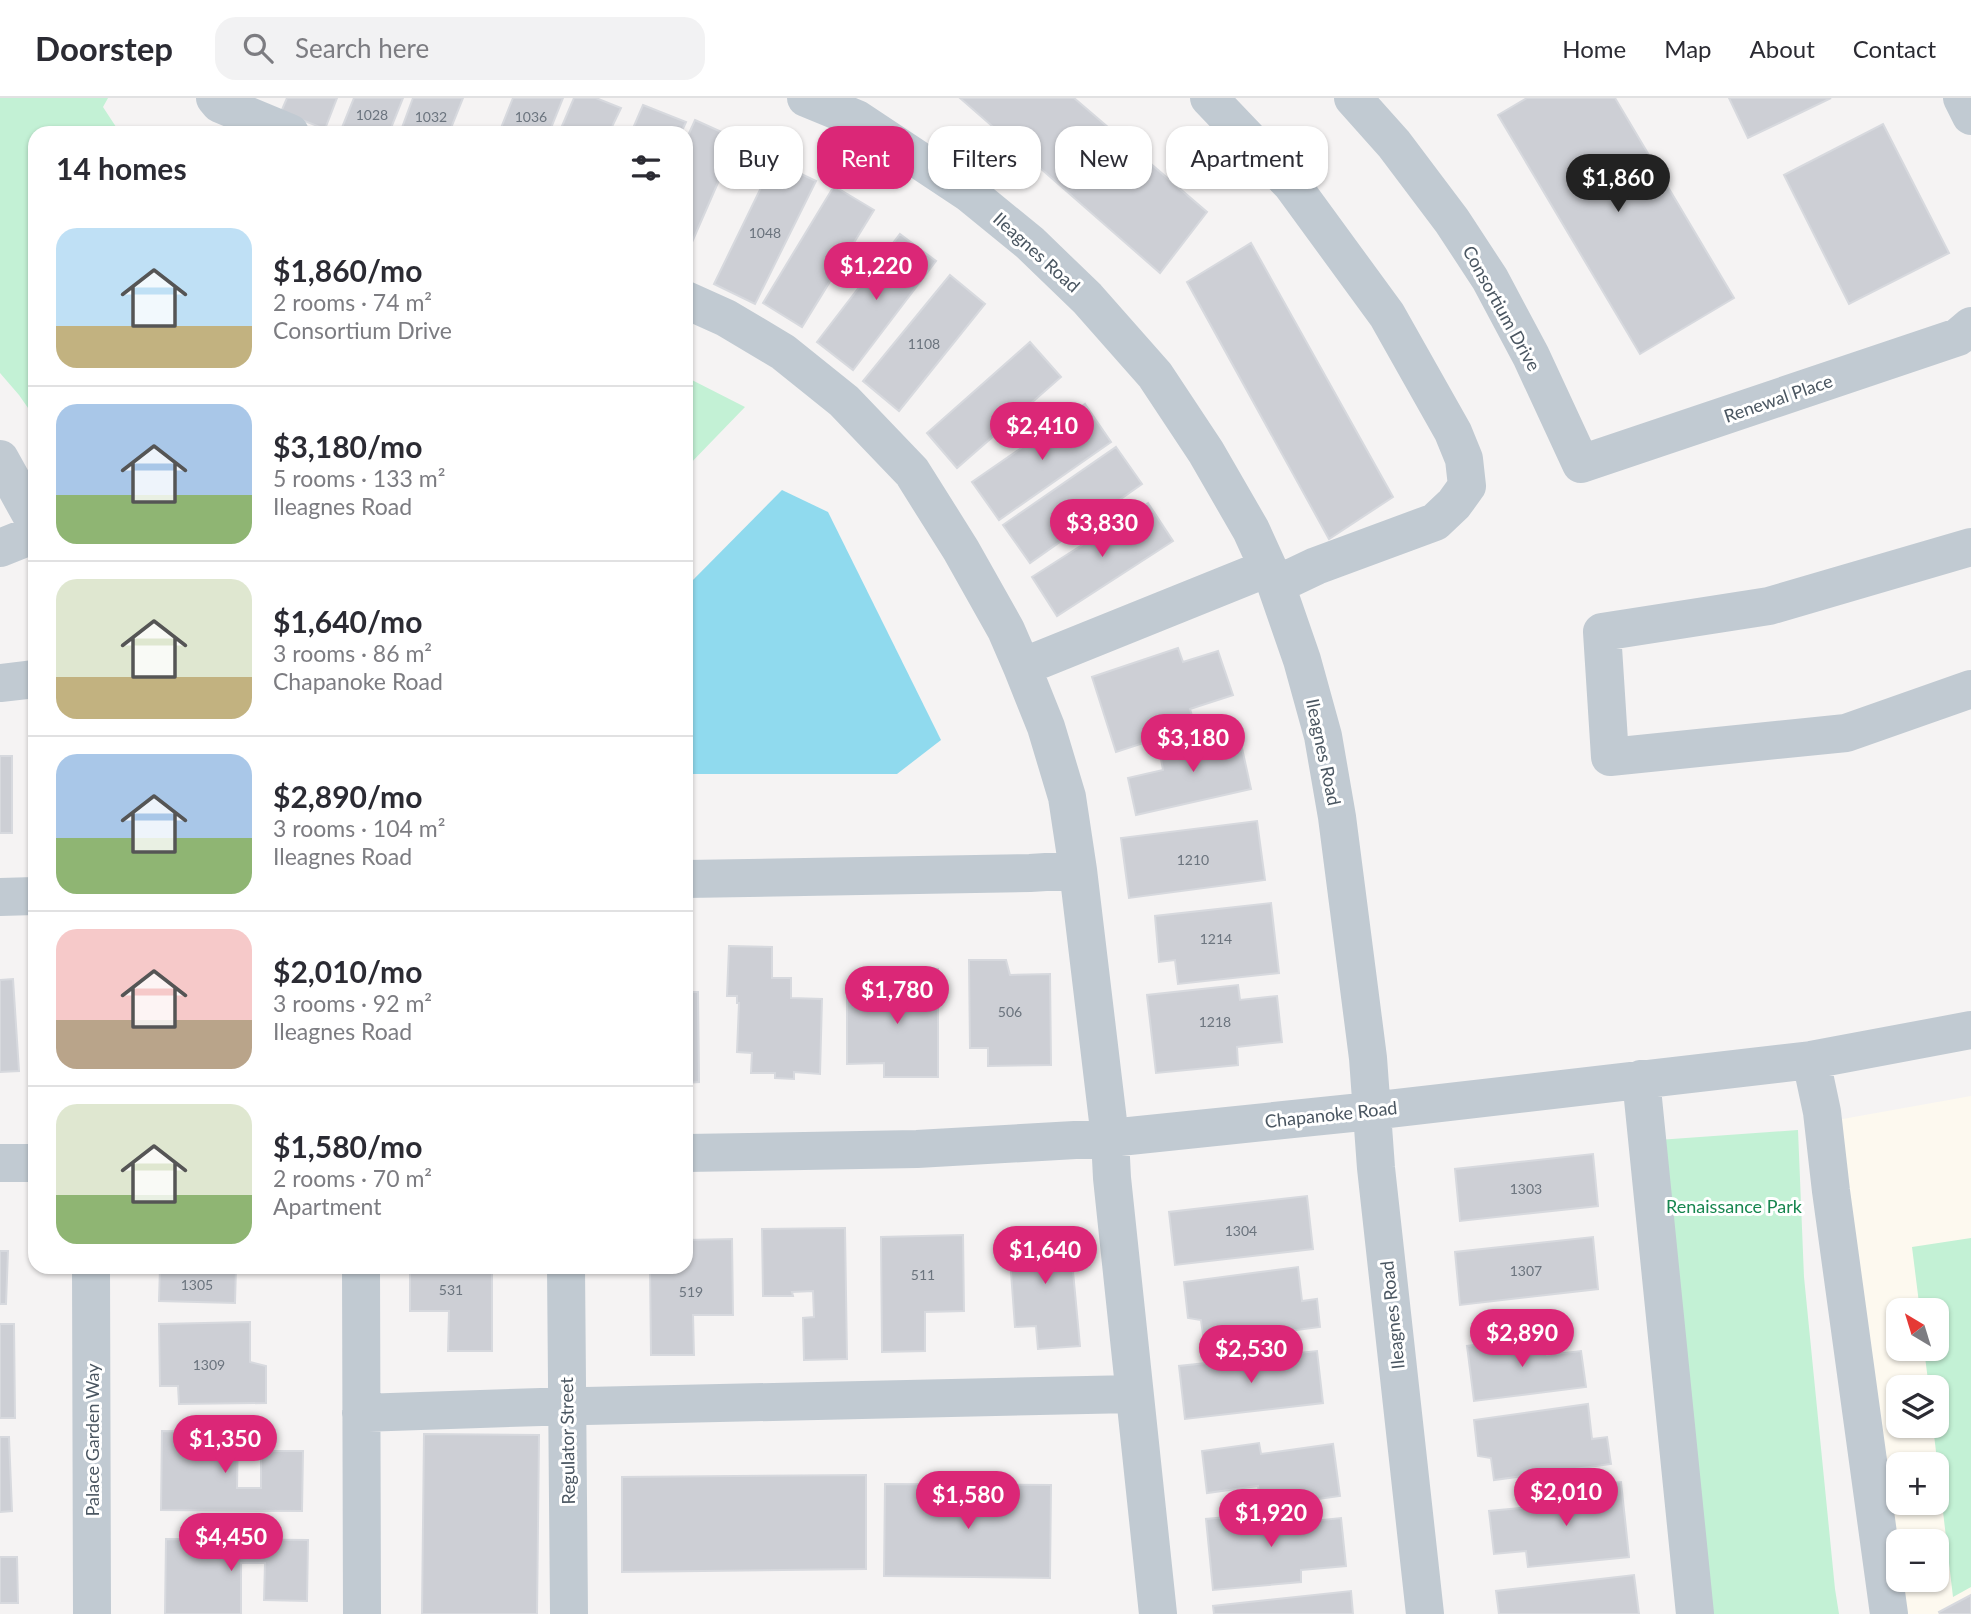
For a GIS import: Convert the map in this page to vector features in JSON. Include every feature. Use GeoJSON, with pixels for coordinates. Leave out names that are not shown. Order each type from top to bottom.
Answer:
{"type":"FeatureCollection","features":[{"type":"Feature","properties":{"kind":"street"},"geometry":{"type":"LineString","coordinates":[[215,98],[220,104],[273,126]]}},
{"type":"Feature","properties":{"kind":"street","name":"Ileagnes Road"},"geometry":{"type":"LineString","coordinates":[[806,98],[863,108],[1030,243],[1087,298],[1155,375],[1206,452],[1251,530],[1272,576],[1302,660],[1323,736],[1337,817],[1368,1058],[1377,1181],[1425,1614]]}},
{"type":"Feature","properties":{"kind":"street"},"geometry":{"type":"LineString","coordinates":[[1022,667],[1272,576],[1316,566],[1435,522],[1454,504],[1467,486],[1464,458],[1453,432],[1387,316],[1292,185],[1209,98]]}},
{"type":"Feature","properties":{"kind":"street","name":"Consortium Drive"},"geometry":{"type":"LineString","coordinates":[[1353,98],[1394,144],[1452,221],[1490,279],[1531,356],[1581,464]]}},
{"type":"Feature","properties":{"kind":"street"},"geometry":{"type":"LineString","coordinates":[[1962,98],[1971,116]]}},
{"type":"Feature","properties":{"kind":"street"},"geometry":{"type":"LineString","coordinates":[[693,303],[726,318],[783,352],[844,401],[912,472],[961,550],[1006,630],[1046,727],[1067,797],[1077,870],[1110,1138],[1158,1614]]}},
{"type":"Feature","properties":{"kind":"street","name":"Renewal Place"},"geometry":{"type":"LineString","coordinates":[[1581,464],[1958,337],[1971,326]]}},
{"type":"Feature","properties":{"kind":"street"},"geometry":{"type":"LineString","coordinates":[[0,459],[28,509]]}},
{"type":"Feature","properties":{"kind":"street"},"geometry":{"type":"LineString","coordinates":[[0,548],[28,537]]}},
{"type":"Feature","properties":{"kind":"street"},"geometry":{"type":"LineString","coordinates":[[1971,547],[1769,606],[1602,632],[1610,757],[1846,733],[1971,689]]}},
{"type":"Feature","properties":{"kind":"street"},"geometry":{"type":"LineString","coordinates":[[0,683],[28,680]]}},
{"type":"Feature","properties":{"kind":"street"},"geometry":{"type":"LineString","coordinates":[[693,879],[1077,870]]}},
{"type":"Feature","properties":{"kind":"street"},"geometry":{"type":"LineString","coordinates":[[0,897],[28,896]]}},
{"type":"Feature","properties":{"kind":"street","name":"Chapanoke Road"},"geometry":{"type":"LineString","coordinates":[[693,1153],[917,1149],[1110,1138],[1811,1060],[1971,1030]]}},
{"type":"Feature","properties":{"kind":"street"},"geometry":{"type":"LineString","coordinates":[[1811,1060],[1822,1112],[1832,1205],[1889,1614]]}},
{"type":"Feature","properties":{"kind":"street"},"geometry":{"type":"LineString","coordinates":[[1641,1079],[1695,1614]]}},
{"type":"Feature","properties":{"kind":"street"},"geometry":{"type":"LineString","coordinates":[[0,1163],[28,1163]]}},
{"type":"Feature","properties":{"kind":"street","name":"Palace Garden Way"},"geometry":{"type":"LineString","coordinates":[[91,1274],[92,1614]]}},
{"type":"Feature","properties":{"kind":"street"},"geometry":{"type":"LineString","coordinates":[[361,1274],[362,1614]]}},
{"type":"Feature","properties":{"kind":"street","name":"Regulator Street"},"geometry":{"type":"LineString","coordinates":[[566,1274],[569,1614]]}},
{"type":"Feature","properties":{"kind":"street"},"geometry":{"type":"LineString","coordinates":[[361,1413],[1134,1394]]}},
{"type":"Feature","properties":{"kind":"shaded area"},"geometry":{"type":"Polygon","coordinates":[[[1971,1096],[1971,1614],[1905,1614],[1902,1592],[1949,1592],[1949,1529],[1890,1529],[1887,1515],[1949,1515],[1949,1452],[1886,1452],[1886,1510],[1809,1125],[1971,1096]]]}},
{"type":"Feature","properties":{"kind":"green space"},"geometry":{"type":"Polygon","coordinates":[[[0,98],[108,98],[103,107],[115,126],[28,126],[28,408],[0,373],[0,98]]]}},
{"type":"Feature","properties":{"kind":"green space"},"geometry":{"type":"Polygon","coordinates":[[[693,381],[745,407],[693,461],[693,381]]]}},
{"type":"Feature","properties":{"kind":"green space","name":"Renaissance Park"},"geometry":{"type":"Polygon","coordinates":[[[1798,1130],[1804,1277],[1839,1614],[1706,1614],[1658,1140],[1798,1130]]]}},
{"type":"Feature","properties":{"kind":"green space"},"geometry":{"type":"Polygon","coordinates":[[[1971,1238],[1971,1587],[1953,1597],[1949,1529],[1945,1529],[1943,1515],[1949,1515],[1949,1452],[1936,1452],[1934,1438],[1949,1438],[1949,1375],[1927,1375],[1926,1362],[1950,1362],[1950,1298],[1918,1298],[1912,1247],[1971,1238]]]}},
{"type":"Feature","properties":{"kind":"water"},"geometry":{"type":"Polygon","coordinates":[[[782,490],[828,512],[941,740],[897,774],[693,774],[693,580],[782,490]]]}},
{"type":"Feature","properties":{"kind":"building"},"geometry":{"type":"Polygon","coordinates":[[[287,98],[337,98],[326,126],[317,126],[281,112],[287,98]]]}},
{"type":"Feature","properties":{"kind":"building"},"geometry":{"type":"Polygon","coordinates":[[[354,98],[403,98],[392,126],[343,126],[354,98]]]}},
{"type":"Feature","properties":{"kind":"building"},"geometry":{"type":"Polygon","coordinates":[[[413,98],[463,98],[452,126],[403,126],[413,98]]]}},
{"type":"Feature","properties":{"kind":"building"},"geometry":{"type":"Polygon","coordinates":[[[513,98],[563,98],[552,126],[502,126],[513,98]]]}},
{"type":"Feature","properties":{"kind":"building"},"geometry":{"type":"Polygon","coordinates":[[[574,98],[596,98],[621,108],[612,126],[562,126],[574,98]]]}},
{"type":"Feature","properties":{"kind":"building"},"geometry":{"type":"Polygon","coordinates":[[[960,98],[1074,98],[1107,126],[1055,126],[1055,181],[1041,169],[1041,126],[992,126],[960,98]]]}},
{"type":"Feature","properties":{"kind":"building"},"geometry":{"type":"Polygon","coordinates":[[[1527,98],[1615,98],[1734,298],[1640,354],[1498,115],[1527,98]]]}},
{"type":"Feature","properties":{"kind":"building"},"geometry":{"type":"Polygon","coordinates":[[[1729,98],[1831,98],[1748,138],[1729,98]]]}},
{"type":"Feature","properties":{"kind":"building"},"geometry":{"type":"Polygon","coordinates":[[[643,105],[686,122],[684,126],[634,126],[643,105]]]}},
{"type":"Feature","properties":{"kind":"building"},"geometry":{"type":"Polygon","coordinates":[[[695,120],[714,129],[715,189],[693,240],[695,120]]]}},
{"type":"Feature","properties":{"kind":"building"},"geometry":{"type":"Polygon","coordinates":[[[1883,124],[1949,253],[1849,304],[1784,175],[1883,124]]]}},
{"type":"Feature","properties":{"kind":"building"},"geometry":{"type":"Polygon","coordinates":[[[1152,165],[1166,177],[1166,189],[1180,189],[1207,212],[1160,273],[1064,189],[1152,189],[1152,165]]]}},
{"type":"Feature","properties":{"kind":"building"},"geometry":{"type":"Polygon","coordinates":[[[803,175],[816,181],[755,304],[714,284],[760,189],[803,189],[803,175]]]}},
{"type":"Feature","properties":{"kind":"building"},"geometry":{"type":"Polygon","coordinates":[[[832,189],[839,189],[874,210],[802,327],[763,303],[832,189]]]}},
{"type":"Feature","properties":{"kind":"building"},"geometry":{"type":"Polygon","coordinates":[[[900,234],[936,261],[853,370],[817,342],[900,234]]]}},
{"type":"Feature","properties":{"kind":"building"},"geometry":{"type":"Polygon","coordinates":[[[1251,243],[1393,497],[1329,539],[1187,282],[1251,243]]]}},
{"type":"Feature","properties":{"kind":"building"},"geometry":{"type":"Polygon","coordinates":[[[950,275],[985,304],[899,411],[863,381],[950,275]]]}},
{"type":"Feature","properties":{"kind":"building"},"geometry":{"type":"Polygon","coordinates":[[[1030,342],[1061,377],[957,468],[927,433],[1030,342]]]}},
{"type":"Feature","properties":{"kind":"building"},"geometry":{"type":"Polygon","coordinates":[[[1085,404],[1111,442],[999,520],[972,482],[1085,404]]]}},
{"type":"Feature","properties":{"kind":"building"},"geometry":{"type":"Polygon","coordinates":[[[1116,447],[1142,484],[1030,563],[1003,525],[1116,447]]]}},
{"type":"Feature","properties":{"kind":"building"},"geometry":{"type":"Polygon","coordinates":[[[1148,503],[1173,541],[1057,616],[1032,577],[1148,503]]]}},
{"type":"Feature","properties":{"kind":"building"},"geometry":{"type":"Polygon","coordinates":[[[1178,648],[1183,662],[1218,651],[1233,695],[1190,709],[1195,726],[1116,752],[1092,677],[1178,648]]]}},
{"type":"Feature","properties":{"kind":"building"},"geometry":{"type":"Polygon","coordinates":[[[1238,730],[1251,789],[1136,815],[1128,778],[1163,770],[1159,748],[1238,730]]]}},
{"type":"Feature","properties":{"kind":"building"},"geometry":{"type":"Polygon","coordinates":[[[0,756],[12,756],[12,833],[0,833],[0,756]]]}},
{"type":"Feature","properties":{"kind":"building"},"geometry":{"type":"Polygon","coordinates":[[[1257,821],[1265,880],[1129,898],[1121,838],[1257,821]]]}},
{"type":"Feature","properties":{"kind":"building"},"geometry":{"type":"Polygon","coordinates":[[[1271,903],[1279,973],[1178,984],[1175,960],[1159,962],[1155,916],[1271,903]]]}},
{"type":"Feature","properties":{"kind":"building"},"geometry":{"type":"Polygon","coordinates":[[[729,946],[772,947],[772,978],[791,978],[791,998],[822,999],[820,1074],[794,1072],[794,1079],[775,1078],[775,1073],[751,1073],[752,1053],[737,1052],[737,996],[727,996],[729,946]]]}},
{"type":"Feature","properties":{"kind":"building"},"geometry":{"type":"Polygon","coordinates":[[[969,960],[1006,960],[1010,975],[1050,974],[1051,1065],[988,1066],[988,1048],[970,1048],[969,960]]]}},
{"type":"Feature","properties":{"kind":"building"},"geometry":{"type":"Polygon","coordinates":[[[901,968],[938,969],[938,1077],[884,1077],[884,1063],[847,1064],[847,989],[901,988],[901,968]]]}},
{"type":"Feature","properties":{"kind":"building"},"geometry":{"type":"Polygon","coordinates":[[[13,979],[19,1071],[0,1072],[0,980],[13,979]]]}},
{"type":"Feature","properties":{"kind":"building"},"geometry":{"type":"Polygon","coordinates":[[[1238,985],[1240,1000],[1277,996],[1282,1042],[1237,1047],[1238,1065],[1156,1073],[1147,995],[1238,985]]]}},
{"type":"Feature","properties":{"kind":"building"},"geometry":{"type":"Polygon","coordinates":[[[693,992],[698,992],[699,1082],[693,1082],[693,992]]]}},
{"type":"Feature","properties":{"kind":"building"},"geometry":{"type":"Polygon","coordinates":[[[1593,1154],[1598,1206],[1460,1221],[1455,1169],[1593,1154]]]}},
{"type":"Feature","properties":{"kind":"building"},"geometry":{"type":"Polygon","coordinates":[[[1307,1196],[1313,1249],[1175,1265],[1169,1212],[1307,1196]]]}},
{"type":"Feature","properties":{"kind":"building"},"geometry":{"type":"Polygon","coordinates":[[[845,1228],[847,1359],[804,1360],[803,1318],[814,1317],[813,1291],[792,1292],[793,1296],[763,1296],[762,1229],[845,1228]]]}},
{"type":"Feature","properties":{"kind":"building"},"geometry":{"type":"Polygon","coordinates":[[[1037,1229],[1037,1232],[1069,1229],[1080,1346],[1038,1349],[1036,1326],[1015,1327],[1008,1231],[1037,1229]]]}},
{"type":"Feature","properties":{"kind":"building"},"geometry":{"type":"Polygon","coordinates":[[[963,1235],[964,1311],[925,1312],[925,1351],[882,1352],[881,1237],[963,1235]]]}},
{"type":"Feature","properties":{"kind":"building"},"geometry":{"type":"Polygon","coordinates":[[[1593,1237],[1598,1289],[1460,1305],[1455,1252],[1593,1237]]]}},
{"type":"Feature","properties":{"kind":"building"},"geometry":{"type":"Polygon","coordinates":[[[732,1239],[733,1315],[693,1315],[694,1355],[651,1355],[650,1274],[693,1274],[693,1240],[732,1239]]]}},
{"type":"Feature","properties":{"kind":"building"},"geometry":{"type":"Polygon","coordinates":[[[0,1251],[8,1251],[6,1304],[0,1304],[0,1251]]]}},
{"type":"Feature","properties":{"kind":"building"},"geometry":{"type":"Polygon","coordinates":[[[1298,1267],[1302,1301],[1317,1299],[1320,1327],[1204,1342],[1201,1320],[1188,1318],[1184,1282],[1298,1267]]]}},
{"type":"Feature","properties":{"kind":"building"},"geometry":{"type":"Polygon","coordinates":[[[160,1274],[236,1274],[235,1303],[159,1301],[160,1274]]]}},
{"type":"Feature","properties":{"kind":"building"},"geometry":{"type":"Polygon","coordinates":[[[410,1274],[492,1274],[492,1351],[448,1351],[449,1311],[410,1311],[410,1274]]]}},
{"type":"Feature","properties":{"kind":"building"},"geometry":{"type":"Polygon","coordinates":[[[250,1322],[250,1362],[266,1366],[266,1403],[179,1404],[178,1386],[160,1386],[159,1324],[250,1322]]]}},
{"type":"Feature","properties":{"kind":"building"},"geometry":{"type":"Polygon","coordinates":[[[0,1324],[14,1324],[15,1418],[0,1418],[0,1324]]]}},
{"type":"Feature","properties":{"kind":"building"},"geometry":{"type":"Polygon","coordinates":[[[1544,1337],[1547,1355],[1581,1351],[1586,1387],[1474,1401],[1467,1346],[1544,1337]]]}},
{"type":"Feature","properties":{"kind":"building"},"geometry":{"type":"Polygon","coordinates":[[[1317,1351],[1323,1403],[1185,1419],[1179,1366],[1317,1351]]]}},
{"type":"Feature","properties":{"kind":"building"},"geometry":{"type":"Polygon","coordinates":[[[1588,1404],[1592,1439],[1607,1437],[1611,1464],[1494,1480],[1491,1458],[1478,1456],[1474,1420],[1588,1404]]]}},
{"type":"Feature","properties":{"kind":"building"},"geometry":{"type":"Polygon","coordinates":[[[162,1431],[238,1432],[237,1488],[261,1488],[261,1451],[303,1451],[302,1511],[161,1510],[162,1431]]]}},
{"type":"Feature","properties":{"kind":"building"},"geometry":{"type":"Polygon","coordinates":[[[424,1434],[539,1435],[537,1614],[422,1614],[424,1434]]]}},
{"type":"Feature","properties":{"kind":"building"},"geometry":{"type":"Polygon","coordinates":[[[0,1437],[9,1437],[12,1511],[0,1512],[0,1437]]]}},
{"type":"Feature","properties":{"kind":"building"},"geometry":{"type":"Polygon","coordinates":[[[1259,1443],[1261,1454],[1333,1444],[1340,1496],[1261,1507],[1258,1486],[1207,1493],[1202,1451],[1259,1443]]]}},
{"type":"Feature","properties":{"kind":"building"},"geometry":{"type":"Polygon","coordinates":[[[866,1475],[866,1569],[622,1572],[622,1477],[866,1475]]]}},
{"type":"Feature","properties":{"kind":"building"},"geometry":{"type":"Polygon","coordinates":[[[1621,1482],[1629,1557],[1528,1567],[1526,1551],[1494,1554],[1489,1511],[1574,1503],[1572,1487],[1621,1482]]]}},
{"type":"Feature","properties":{"kind":"building"},"geometry":{"type":"Polygon","coordinates":[[[885,1484],[1051,1485],[1050,1578],[884,1576],[885,1484]]]}},
{"type":"Feature","properties":{"kind":"building"},"geometry":{"type":"Polygon","coordinates":[[[1292,1511],[1293,1523],[1341,1518],[1346,1566],[1301,1570],[1301,1582],[1213,1590],[1206,1519],[1292,1511]]]}},
{"type":"Feature","properties":{"kind":"building"},"geometry":{"type":"Polygon","coordinates":[[[166,1539],[308,1540],[307,1601],[264,1600],[265,1563],[241,1563],[241,1614],[165,1614],[166,1539]]]}},
{"type":"Feature","properties":{"kind":"building"},"geometry":{"type":"Polygon","coordinates":[[[0,1557],[17,1557],[18,1603],[0,1603],[0,1557]]]}},
{"type":"Feature","properties":{"kind":"building"},"geometry":{"type":"Polygon","coordinates":[[[1634,1575],[1639,1614],[1499,1614],[1496,1591],[1634,1575]]]}},
{"type":"Feature","properties":{"kind":"building"},"geometry":{"type":"Polygon","coordinates":[[[1351,1591],[1353,1614],[1214,1614],[1213,1606],[1351,1591]]]}},
{"type":"Feature","properties":{"kind":"building"},"geometry":{"type":"Polygon","coordinates":[[[1971,1595],[1971,1614],[1940,1614],[1939,1612],[1971,1595]]]}}]}
